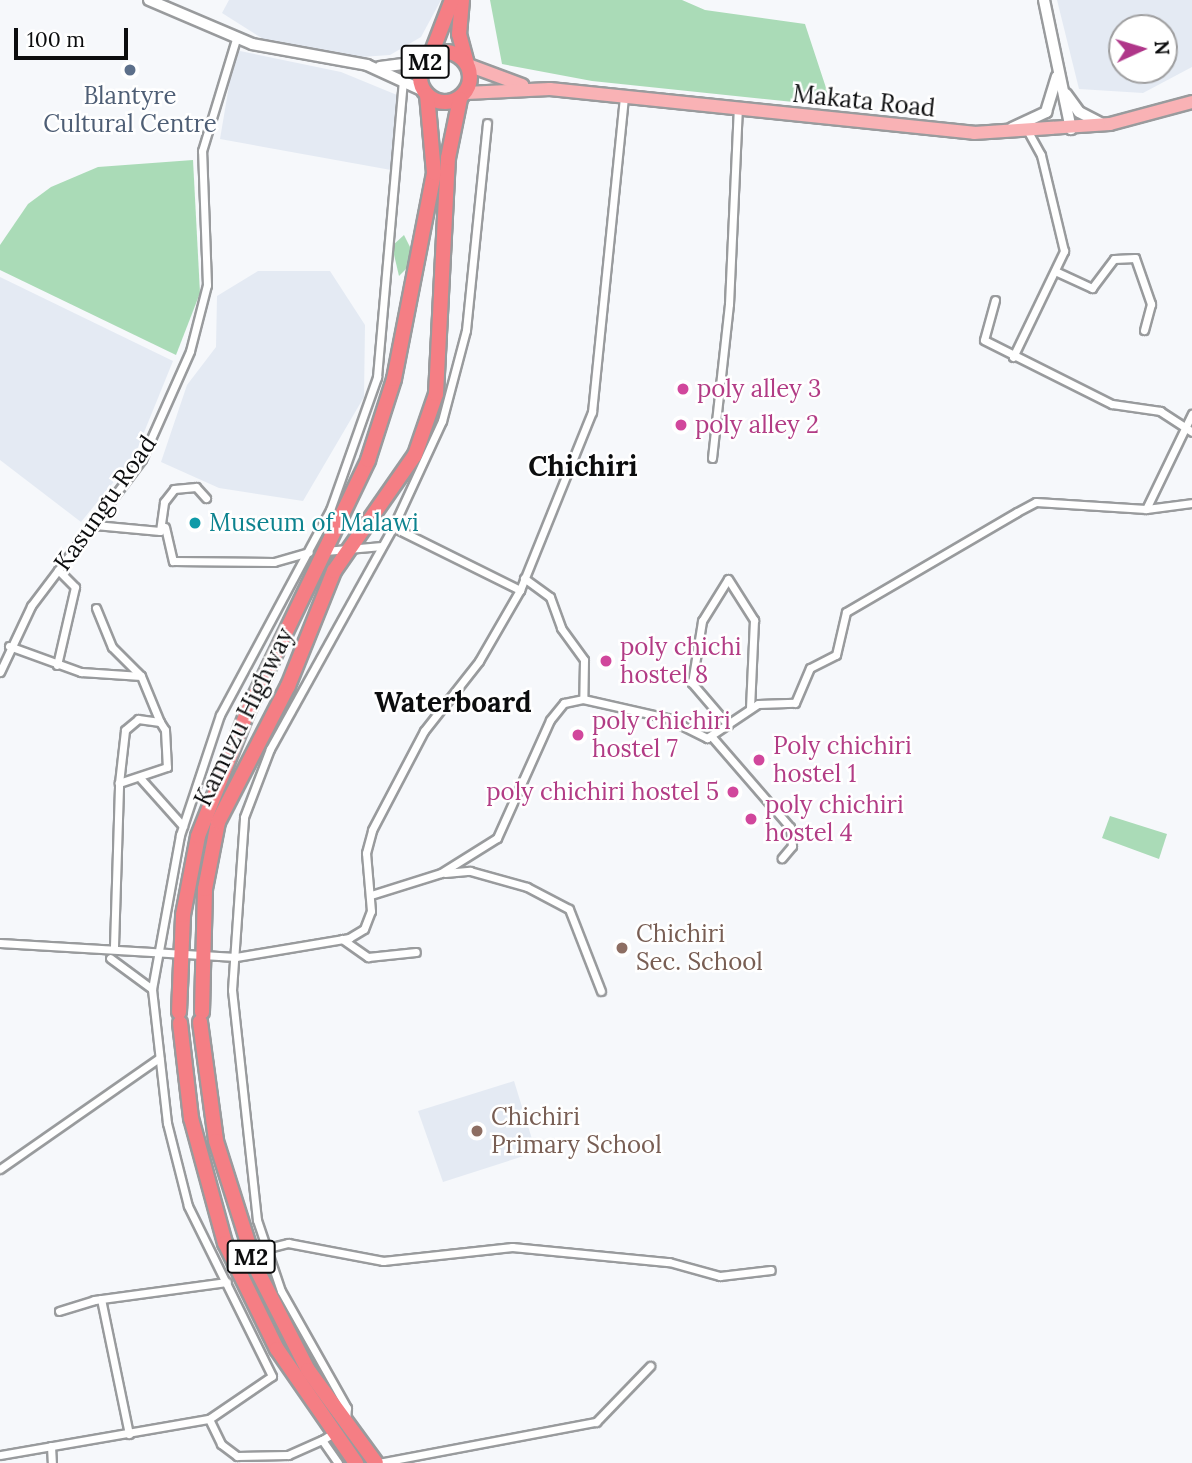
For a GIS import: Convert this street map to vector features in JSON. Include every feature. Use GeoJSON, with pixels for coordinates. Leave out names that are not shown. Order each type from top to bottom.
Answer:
{"type":"FeatureCollection","features":[{"type":"Feature","properties":{"kind":"highway","name":"M2"},"geometry":{"type":"LineString","coordinates":[[452,0],[420,76],[426,93],[443,103],[463,96],[467,64],[459,34],[462,0]]}},
{"type":"Feature","properties":{"kind":"highway","name":"M2"},"geometry":{"type":"LineString","coordinates":[[428,59],[445,52],[467,64]]}},
{"type":"Feature","properties":{"kind":"highway","name":"Kamuzu Highway"},"geometry":{"type":"LineString","coordinates":[[356,1463],[328,1437],[277,1349],[225,1244],[191,1118],[180,1018],[181,950],[190,863],[218,778],[368,460],[408,324],[436,151],[426,93]]}},
{"type":"Feature","properties":{"kind":"highway","name":"Kamuzu Highway"},"geometry":{"type":"LineString","coordinates":[[377,1463],[308,1370],[243,1237],[214,1132],[201,1017],[202,952],[218,822],[288,686],[343,554],[415,455],[436,394],[448,158],[463,96]]}},
{"type":"Feature","properties":{"kind":"main road"},"geometry":{"type":"LineString","coordinates":[[149,0],[236,39],[367,65],[403,79],[426,93]]}},
{"type":"Feature","properties":{"kind":"main road"},"geometry":{"type":"LineString","coordinates":[[1000,132],[1046,112],[1058,88],[1044,0]]}},
{"type":"Feature","properties":{"kind":"main road"},"geometry":{"type":"LineString","coordinates":[[367,65],[428,59]]}},
{"type":"Feature","properties":{"kind":"main road","name":"Makata Road"},"geometry":{"type":"LineString","coordinates":[[467,64],[529,87],[1000,132],[1029,133],[1110,124],[1192,102]]}},
{"type":"Feature","properties":{"kind":"main road"},"geometry":{"type":"LineString","coordinates":[[1056,66],[1071,129]]}},
{"type":"Feature","properties":{"kind":"main road","name":"Makata Road"},"geometry":{"type":"LineString","coordinates":[[463,96],[529,87]]}},
{"type":"Feature","properties":{"kind":"main road"},"geometry":{"type":"LineString","coordinates":[[1063,89],[1088,119],[1110,124]]}},
{"type":"Feature","properties":{"kind":"street","name":"Kasungu Road"},"geometry":{"type":"LineString","coordinates":[[0,672],[9,646],[58,570],[95,525],[162,420],[201,313],[207,285],[202,151],[236,39]]}},
{"type":"Feature","properties":{"kind":"street"},"geometry":{"type":"LineString","coordinates":[[0,1455],[209,1419],[272,1376],[188,1206],[167,1123],[152,989],[184,826],[220,715],[308,552],[352,456],[377,377],[403,79]]}},
{"type":"Feature","properties":{"kind":"street"},"geometry":{"type":"LineString","coordinates":[[0,943],[159,948],[236,957],[342,939],[364,929],[371,895],[366,853],[372,830],[424,731],[479,661],[520,590],[593,412],[624,98]]}},
{"type":"Feature","properties":{"kind":"street"},"geometry":{"type":"LineString","coordinates":[[712,458],[729,304],[738,109]]}},
{"type":"Feature","properties":{"kind":"street"},"geometry":{"type":"LineString","coordinates":[[209,1419],[221,1444],[237,1456],[288,1455],[328,1437],[346,1423],[347,1408],[281,1291],[257,1220],[234,1030],[240,855],[252,789],[393,527],[442,421],[462,353],[487,123]]}},
{"type":"Feature","properties":{"kind":"street"},"geometry":{"type":"LineString","coordinates":[[1013,357],[1064,251],[1062,231],[1029,133]]}},
{"type":"Feature","properties":{"kind":"street"},"geometry":{"type":"LineString","coordinates":[[1055,271],[1092,288],[1114,259],[1135,258],[1152,304],[1144,330]]}},
{"type":"Feature","properties":{"kind":"street"},"geometry":{"type":"LineString","coordinates":[[995,300],[983,338],[1013,357],[1112,404],[1160,411],[1190,430]]}},
{"type":"Feature","properties":{"kind":"street"},"geometry":{"type":"LineString","coordinates":[[1146,509],[1190,430],[1192,414]]}},
{"type":"Feature","properties":{"kind":"street"},"geometry":{"type":"LineString","coordinates":[[206,498],[196,487],[174,489],[164,502],[165,527],[173,561],[274,562],[308,552],[343,554],[382,546]]}},
{"type":"Feature","properties":{"kind":"street"},"geometry":{"type":"LineString","coordinates":[[712,737],[750,708],[799,700],[810,667],[836,655],[839,623],[850,609],[1036,502],[1146,509],[1192,503]]}},
{"type":"Feature","properties":{"kind":"street"},"geometry":{"type":"LineString","coordinates":[[95,525],[137,532],[165,527]]}},
{"type":"Feature","properties":{"kind":"street"},"geometry":{"type":"LineString","coordinates":[[393,527],[520,590]]}},
{"type":"Feature","properties":{"kind":"street"},"geometry":{"type":"LineString","coordinates":[[57,665],[75,587],[58,570]]}},
{"type":"Feature","properties":{"kind":"street"},"geometry":{"type":"LineString","coordinates":[[524,578],[550,597],[561,628],[584,660],[583,699]]}},
{"type":"Feature","properties":{"kind":"street"},"geometry":{"type":"LineString","coordinates":[[728,726],[692,683],[692,668],[702,621],[728,579],[754,620],[750,708]]}},
{"type":"Feature","properties":{"kind":"street"},"geometry":{"type":"LineString","coordinates":[[96,608],[112,647],[141,676],[170,740],[167,767],[141,779],[119,783]]}},
{"type":"Feature","properties":{"kind":"street"},"geometry":{"type":"LineString","coordinates":[[9,646],[57,665],[141,676]]}},
{"type":"Feature","properties":{"kind":"street"},"geometry":{"type":"LineString","coordinates":[[371,895],[441,873],[496,838],[550,720],[564,703],[583,699],[667,718],[712,737],[790,827],[792,846],[782,858]]}},
{"type":"Feature","properties":{"kind":"street"},"geometry":{"type":"LineString","coordinates":[[114,946],[119,783],[125,730],[138,719],[160,722]]}},
{"type":"Feature","properties":{"kind":"street"},"geometry":{"type":"LineString","coordinates":[[141,779],[184,826]]}},
{"type":"Feature","properties":{"kind":"street"},"geometry":{"type":"LineString","coordinates":[[441,873],[470,872],[527,887],[569,909],[601,991]]}},
{"type":"Feature","properties":{"kind":"street"},"geometry":{"type":"LineString","coordinates":[[342,939],[368,957],[416,953]]}},
{"type":"Feature","properties":{"kind":"street"},"geometry":{"type":"LineString","coordinates":[[110,958],[152,989]]}},
{"type":"Feature","properties":{"kind":"street"},"geometry":{"type":"LineString","coordinates":[[0,1168],[159,1058]]}},
{"type":"Feature","properties":{"kind":"street"},"geometry":{"type":"LineString","coordinates":[[268,1248],[288,1243],[383,1261],[512,1247],[669,1262],[720,1276],[771,1270]]}},
{"type":"Feature","properties":{"kind":"street"},"geometry":{"type":"LineString","coordinates":[[59,1311],[101,1299],[227,1282]]}},
{"type":"Feature","properties":{"kind":"street"},"geometry":{"type":"LineString","coordinates":[[101,1299],[129,1434]]}},
{"type":"Feature","properties":{"kind":"street"},"geometry":{"type":"LineString","coordinates":[[377,1463],[596,1422],[650,1366]]}},
{"type":"Feature","properties":{"kind":"street"},"geometry":{"type":"LineString","coordinates":[[328,1437],[338,1463]]}},
{"type":"Feature","properties":{"kind":"street"},"geometry":{"type":"LineString","coordinates":[[51,1446],[52,1463]]}},
{"type":"Feature","properties":{"kind":"shaded area"},"geometry":{"type":"Polygon","coordinates":[[[229,0],[441,0],[421,37],[390,55],[361,57],[263,39],[222,13],[229,0]]]}},
{"type":"Feature","properties":{"kind":"shaded area"},"geometry":{"type":"Polygon","coordinates":[[[1057,0],[1192,0],[1192,67],[1178,74],[1178,14],[1108,14],[1108,84],[1160,84],[1143,93],[1079,89],[1057,0]]]}},
{"type":"Feature","properties":{"kind":"shaded area"},"geometry":{"type":"Polygon","coordinates":[[[235,50],[341,72],[397,95],[391,170],[220,139],[235,50]]]}},
{"type":"Feature","properties":{"kind":"shaded area"},"geometry":{"type":"Polygon","coordinates":[[[258,271],[330,271],[365,325],[364,397],[303,501],[219,488],[161,462],[187,385],[216,347],[217,296],[258,271]]]}},
{"type":"Feature","properties":{"kind":"shaded area"},"geometry":{"type":"Polygon","coordinates":[[[0,277],[173,361],[134,457],[81,522],[0,460],[0,277]]]}},
{"type":"Feature","properties":{"kind":"shaded area","name":"Chichiri Primary School"},"geometry":{"type":"Polygon","coordinates":[[[514,1081],[536,1152],[443,1182],[418,1111],[514,1081]]]}},
{"type":"Feature","properties":{"kind":"green space"},"geometry":{"type":"Polygon","coordinates":[[[490,0],[682,0],[705,10],[805,24],[832,106],[592,81],[502,64],[490,0]]]}},
{"type":"Feature","properties":{"kind":"green space"},"geometry":{"type":"Polygon","coordinates":[[[193,160],[200,293],[176,355],[0,270],[0,245],[28,204],[51,187],[98,167],[193,160]]]}},
{"type":"Feature","properties":{"kind":"green space"},"geometry":{"type":"Polygon","coordinates":[[[404,235],[416,259],[399,276],[392,246],[404,235]]]}},
{"type":"Feature","properties":{"kind":"green space"},"geometry":{"type":"Polygon","coordinates":[[[1110,816],[1167,834],[1159,859],[1102,838],[1110,816]]]}},
{"type":"Feature","properties":{"kind":"place","name":"Blantyre Cultural Centre"},"geometry":{"type":"Point","coordinates":[130,70]}},
{"type":"Feature","properties":{"kind":"place","name":"poly alley 3"},"geometry":{"type":"Point","coordinates":[683,389]}},
{"type":"Feature","properties":{"kind":"place","name":"poly alley 2"},"geometry":{"type":"Point","coordinates":[681,425]}},
{"type":"Feature","properties":{"kind":"place","name":"Museum of Malawi"},"geometry":{"type":"Point","coordinates":[195,523]}},
{"type":"Feature","properties":{"kind":"place","name":"poly chichi hostel 8"},"geometry":{"type":"Point","coordinates":[606,661]}},
{"type":"Feature","properties":{"kind":"place","name":"poly chichiri hostel 7"},"geometry":{"type":"Point","coordinates":[578,735]}},
{"type":"Feature","properties":{"kind":"place","name":"Poly chichiri hostel 1"},"geometry":{"type":"Point","coordinates":[759,760]}},
{"type":"Feature","properties":{"kind":"place","name":"poly chichiri hostel 5"},"geometry":{"type":"Point","coordinates":[733,792]}},
{"type":"Feature","properties":{"kind":"place","name":"poly chichiri hostel 4"},"geometry":{"type":"Point","coordinates":[751,819]}},
{"type":"Feature","properties":{"kind":"place","name":"Chichiri Sec. School"},"geometry":{"type":"Point","coordinates":[622,948]}},
{"type":"Feature","properties":{"kind":"place","name":"Chichiri Primary School"},"geometry":{"type":"Point","coordinates":[477,1131]}},
{"type":"Feature","properties":{"kind":"district","name":"Chichiri"},"geometry":{"type":"Point","coordinates":[583,466]}},
{"type":"Feature","properties":{"kind":"district","name":"Waterboard"},"geometry":{"type":"Point","coordinates":[453,702]}}]}
